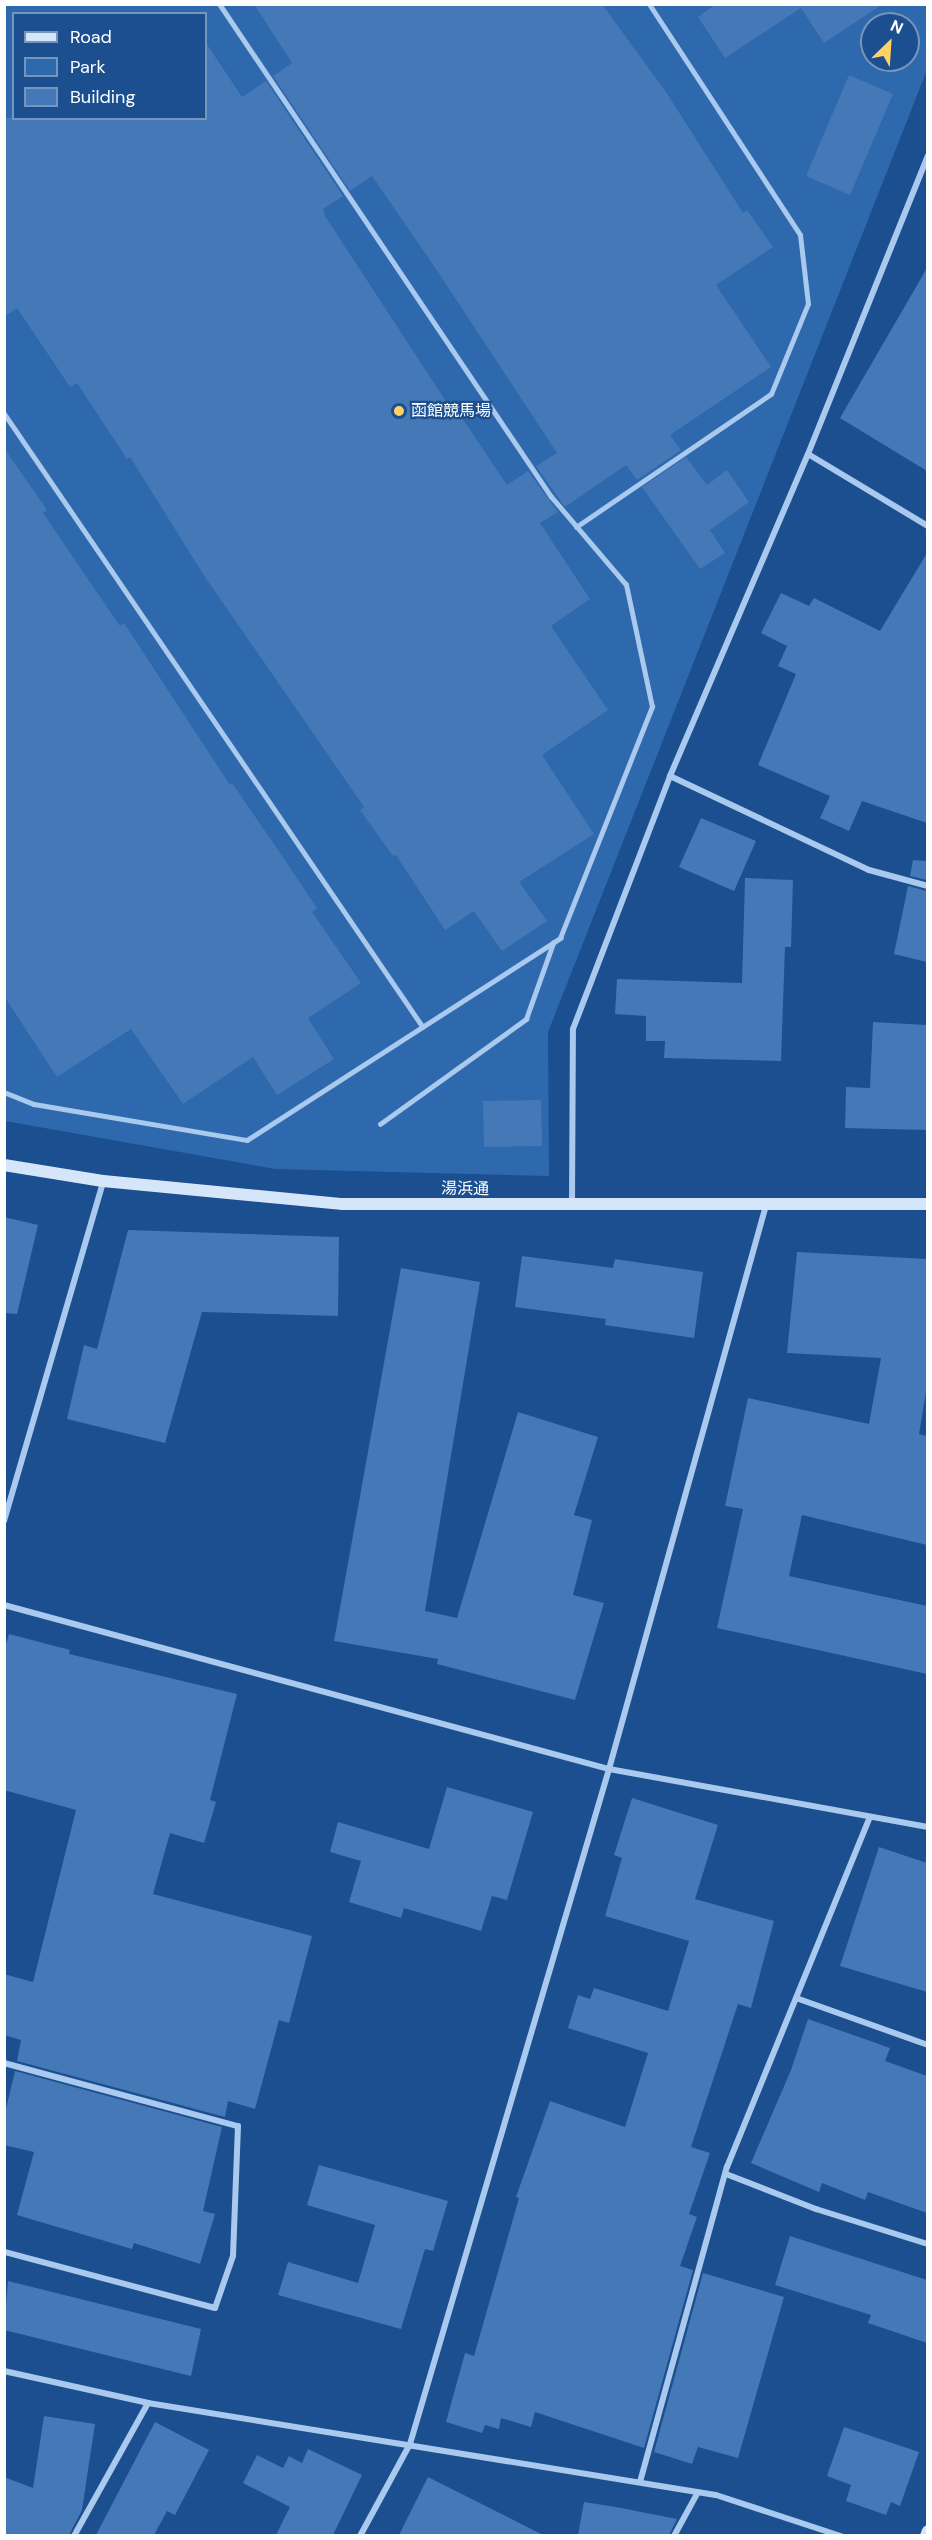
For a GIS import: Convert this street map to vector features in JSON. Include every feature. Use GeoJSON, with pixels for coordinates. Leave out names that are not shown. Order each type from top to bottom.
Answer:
{"type":"FeatureCollection","features":[{"type":"Feature","properties":{"kind":"street"},"geometry":{"type":"LineString","coordinates":[[572,1206],[573,1029],[670,776],[807,454],[927,156]]}},
{"type":"Feature","properties":{"kind":"street"},"geometry":{"type":"LineString","coordinates":[[807,454],[927,526]]}},
{"type":"Feature","properties":{"kind":"street"},"geometry":{"type":"LineString","coordinates":[[670,776],[869,870],[927,886]]}},
{"type":"Feature","properties":{"kind":"street","name":"湯浜通"},"geometry":{"type":"LineString","coordinates":[[4,1165],[103,1181],[342,1204],[572,1206],[927,1204]]}},
{"type":"Feature","properties":{"kind":"street"},"geometry":{"type":"LineString","coordinates":[[4,1521],[103,1181]]}},
{"type":"Feature","properties":{"kind":"street"},"geometry":{"type":"LineString","coordinates":[[360,2535],[410,2444],[609,1768],[766,1205]]}},
{"type":"Feature","properties":{"kind":"street"},"geometry":{"type":"LineString","coordinates":[[4,1605],[609,1768],[927,1827]]}},
{"type":"Feature","properties":{"kind":"street"},"geometry":{"type":"LineString","coordinates":[[640,2482],[726,2174],[870,1817]]}},
{"type":"Feature","properties":{"kind":"street"},"geometry":{"type":"LineString","coordinates":[[796,1998],[927,2045]]}},
{"type":"Feature","properties":{"kind":"street"},"geometry":{"type":"LineString","coordinates":[[4,2063],[238,2126],[233,2256],[215,2308],[4,2252]]}},
{"type":"Feature","properties":{"kind":"street"},"geometry":{"type":"LineString","coordinates":[[726,2174],[816,2210],[927,2244]]}},
{"type":"Feature","properties":{"kind":"street"},"geometry":{"type":"LineString","coordinates":[[4,2371],[148,2403],[698,2492],[841,2535]]}},
{"type":"Feature","properties":{"kind":"street"},"geometry":{"type":"LineString","coordinates":[[74,2535],[148,2403]]}},
{"type":"Feature","properties":{"kind":"street"},"geometry":{"type":"LineString","coordinates":[[674,2535],[698,2492]]}},
{"type":"Feature","properties":{"kind":"street"},"geometry":{"type":"LineString","coordinates":[[926,2535],[927,2531]]}},
{"type":"Feature","properties":{"kind":"lane"},"geometry":{"type":"LineString","coordinates":[[4,1092],[34,1104],[247,1140],[560,938],[652,707],[626,585],[551,497],[219,4]]}},
{"type":"Feature","properties":{"kind":"lane"},"geometry":{"type":"LineString","coordinates":[[576,527],[771,394],[808,304],[800,235],[649,4]]}},
{"type":"Feature","properties":{"kind":"lane"},"geometry":{"type":"LineString","coordinates":[[4,413],[423,1027]]}},
{"type":"Feature","properties":{"kind":"lane"},"geometry":{"type":"LineString","coordinates":[[380,1124],[526,1019],[553,943]]}},
{"type":"Feature","properties":{"kind":"green space","name":"函館競馬場"},"geometry":{"type":"Polygon","coordinates":[[[4,5],[927,5],[927,70],[548,1032],[549,1176],[275,1169],[5,1121],[4,5]]]}},
{"type":"Feature","properties":{"kind":"building"},"geometry":{"type":"Polygon","coordinates":[[[254,4],[602,4],[668,95],[743,213],[747,210],[773,247],[716,285],[771,367],[670,435],[681,450],[637,480],[626,465],[565,507],[536,466],[557,453],[436,269],[372,176],[350,191],[273,76],[292,63],[254,4]]]}},
{"type":"Feature","properties":{"kind":"building"},"geometry":{"type":"Polygon","coordinates":[[[716,4],[883,4],[871,12],[860,12],[860,19],[824,43],[801,8],[725,58],[698,17],[716,4]]]}},
{"type":"Feature","properties":{"kind":"building"},"geometry":{"type":"Polygon","coordinates":[[[207,44],[242,97],[266,81],[343,196],[323,209],[325,216],[451,409],[454,406],[507,485],[528,471],[558,512],[540,523],[590,599],[551,626],[608,710],[542,755],[594,834],[519,882],[547,921],[502,951],[474,911],[445,930],[396,855],[393,856],[360,810],[364,807],[203,574],[130,457],[127,459],[77,383],[70,387],[17,308],[4,317],[4,118],[12,118],[12,120],[207,120],[207,44]]]}},
{"type":"Feature","properties":{"kind":"building"},"geometry":{"type":"Polygon","coordinates":[[[849,75],[893,94],[850,195],[806,176],[849,75]]]}},
{"type":"Feature","properties":{"kind":"building"},"geometry":{"type":"Polygon","coordinates":[[[927,268],[927,471],[840,418],[927,268]]]}},
{"type":"Feature","properties":{"kind":"building"},"geometry":{"type":"Polygon","coordinates":[[[4,448],[47,510],[43,513],[120,626],[124,623],[230,785],[232,783],[287,863],[317,908],[312,912],[361,983],[308,1018],[334,1059],[277,1095],[253,1057],[183,1104],[131,1029],[57,1077],[4,996],[4,448]]]}},
{"type":"Feature","properties":{"kind":"building"},"geometry":{"type":"Polygon","coordinates":[[[686,457],[707,485],[727,470],[749,502],[710,530],[725,553],[700,569],[642,487],[686,457]]]}},
{"type":"Feature","properties":{"kind":"building"},"geometry":{"type":"Polygon","coordinates":[[[927,553],[927,823],[862,801],[849,831],[820,818],[830,796],[758,765],[796,674],[778,666],[787,646],[761,633],[781,593],[809,606],[814,598],[880,631],[927,553]]]}},
{"type":"Feature","properties":{"kind":"building"},"geometry":{"type":"Polygon","coordinates":[[[701,818],[756,841],[734,891],[679,867],[701,818]]]}},
{"type":"Feature","properties":{"kind":"building"},"geometry":{"type":"Polygon","coordinates":[[[913,860],[927,861],[927,880],[910,876],[913,860]]]}},
{"type":"Feature","properties":{"kind":"building"},"geometry":{"type":"Polygon","coordinates":[[[745,878],[793,880],[791,947],[785,947],[781,1061],[664,1058],[665,1041],[646,1041],[646,1016],[615,1014],[617,979],[742,983],[745,878]]]}},
{"type":"Feature","properties":{"kind":"building"},"geometry":{"type":"Polygon","coordinates":[[[908,886],[927,891],[927,962],[894,954],[908,886]]]}},
{"type":"Feature","properties":{"kind":"building"},"geometry":{"type":"Polygon","coordinates":[[[873,1022],[927,1025],[927,1130],[845,1128],[846,1087],[870,1088],[873,1022]]]}},
{"type":"Feature","properties":{"kind":"building"},"geometry":{"type":"Polygon","coordinates":[[[541,1100],[542,1146],[484,1147],[483,1101],[541,1100]]]}},
{"type":"Feature","properties":{"kind":"building"},"geometry":{"type":"Polygon","coordinates":[[[4,1217],[38,1225],[17,1314],[4,1313],[4,1217]]]}},
{"type":"Feature","properties":{"kind":"building"},"geometry":{"type":"Polygon","coordinates":[[[128,1230],[339,1237],[338,1316],[202,1312],[165,1443],[67,1419],[84,1345],[97,1349],[128,1230]]]}},
{"type":"Feature","properties":{"kind":"building"},"geometry":{"type":"Polygon","coordinates":[[[797,1252],[927,1259],[927,1386],[919,1434],[927,1436],[927,1545],[802,1515],[789,1576],[927,1606],[927,1674],[717,1628],[743,1509],[725,1506],[748,1398],[869,1424],[881,1358],[787,1353],[797,1252]]]}},
{"type":"Feature","properties":{"kind":"building"},"geometry":{"type":"Polygon","coordinates":[[[522,1256],[613,1268],[615,1259],[703,1272],[694,1338],[605,1325],[606,1319],[515,1307],[522,1256]]]}},
{"type":"Feature","properties":{"kind":"building"},"geometry":{"type":"Polygon","coordinates":[[[401,1268],[480,1282],[425,1611],[457,1618],[518,1412],[598,1437],[574,1515],[592,1520],[573,1595],[604,1603],[575,1700],[437,1664],[438,1659],[334,1641],[401,1268]]]}},
{"type":"Feature","properties":{"kind":"building"},"geometry":{"type":"Polygon","coordinates":[[[9,1634],[70,1650],[69,1654],[237,1694],[210,1800],[216,1802],[204,1843],[170,1833],[153,1894],[312,1936],[289,2023],[279,2020],[255,2109],[228,2101],[225,2117],[17,2061],[21,2040],[4,2035],[4,1974],[33,1982],[76,1810],[4,1790],[4,1651],[9,1634]]]}},
{"type":"Feature","properties":{"kind":"building"},"geometry":{"type":"Polygon","coordinates":[[[447,1787],[533,1812],[507,1900],[492,1896],[481,1931],[404,1908],[401,1918],[349,1902],[361,1861],[330,1852],[338,1822],[429,1849],[447,1787]]]}},
{"type":"Feature","properties":{"kind":"building"},"geometry":{"type":"Polygon","coordinates":[[[632,1798],[718,1825],[695,1899],[774,1921],[751,2008],[738,2004],[691,2147],[710,2153],[689,2214],[697,2217],[680,2266],[693,2270],[644,2448],[535,2412],[531,2427],[501,2418],[499,2429],[485,2425],[482,2433],[446,2422],[465,2353],[474,2356],[519,2198],[516,2197],[550,2101],[625,2127],[648,2053],[568,2028],[578,1995],[590,1999],[594,1988],[668,2011],[689,1941],[605,1916],[622,1858],[614,1855],[632,1798]]]}},
{"type":"Feature","properties":{"kind":"building"},"geometry":{"type":"Polygon","coordinates":[[[879,1847],[927,1863],[927,1992],[840,1966],[879,1847]]]}},
{"type":"Feature","properties":{"kind":"building"},"geometry":{"type":"Polygon","coordinates":[[[808,2019],[890,2048],[885,2061],[927,2076],[927,2213],[868,2192],[865,2200],[822,2183],[819,2192],[751,2163],[791,2070],[808,2019]]]}},
{"type":"Feature","properties":{"kind":"building"},"geometry":{"type":"Polygon","coordinates":[[[15,2071],[222,2127],[203,2211],[215,2214],[200,2264],[134,2243],[132,2249],[17,2215],[34,2152],[4,2145],[4,2117],[15,2071]]]}},
{"type":"Feature","properties":{"kind":"building"},"geometry":{"type":"Polygon","coordinates":[[[319,2165],[448,2201],[433,2251],[425,2249],[401,2329],[278,2295],[288,2262],[358,2283],[375,2225],[307,2205],[319,2165]]]}},
{"type":"Feature","properties":{"kind":"building"},"geometry":{"type":"Polygon","coordinates":[[[790,2236],[927,2280],[927,2343],[868,2323],[871,2315],[775,2285],[790,2236]]]}},
{"type":"Feature","properties":{"kind":"building"},"geometry":{"type":"Polygon","coordinates":[[[703,2273],[784,2297],[738,2458],[698,2447],[692,2464],[654,2452],[703,2273]]]}},
{"type":"Feature","properties":{"kind":"building"},"geometry":{"type":"Polygon","coordinates":[[[8,2281],[201,2329],[191,2376],[4,2330],[8,2281]]]}},
{"type":"Feature","properties":{"kind":"building"},"geometry":{"type":"Polygon","coordinates":[[[44,2416],[95,2424],[82,2510],[69,2535],[4,2535],[4,2477],[33,2488],[44,2416]]]}},
{"type":"Feature","properties":{"kind":"building"},"geometry":{"type":"Polygon","coordinates":[[[155,2422],[209,2450],[175,2515],[167,2511],[154,2535],[96,2535],[155,2422]]]}},
{"type":"Feature","properties":{"kind":"building"},"geometry":{"type":"Polygon","coordinates":[[[844,2427],[919,2452],[900,2506],[891,2502],[886,2515],[846,2501],[851,2485],[827,2476],[844,2427]]]}},
{"type":"Feature","properties":{"kind":"building"},"geometry":{"type":"Polygon","coordinates":[[[308,2449],[362,2475],[333,2535],[276,2535],[290,2507],[243,2483],[257,2455],[283,2468],[289,2456],[302,2463],[308,2449]]]}},
{"type":"Feature","properties":{"kind":"building"},"geometry":{"type":"Polygon","coordinates":[[[428,2477],[543,2535],[399,2535],[428,2477]]]}},
{"type":"Feature","properties":{"kind":"building"},"geometry":{"type":"Polygon","coordinates":[[[584,2502],[677,2519],[669,2535],[578,2535],[584,2502]]]}},
{"type":"Feature","properties":{"kind":"place","name":"函館競馬場"},"geometry":{"type":"Point","coordinates":[399,411]}}]}
